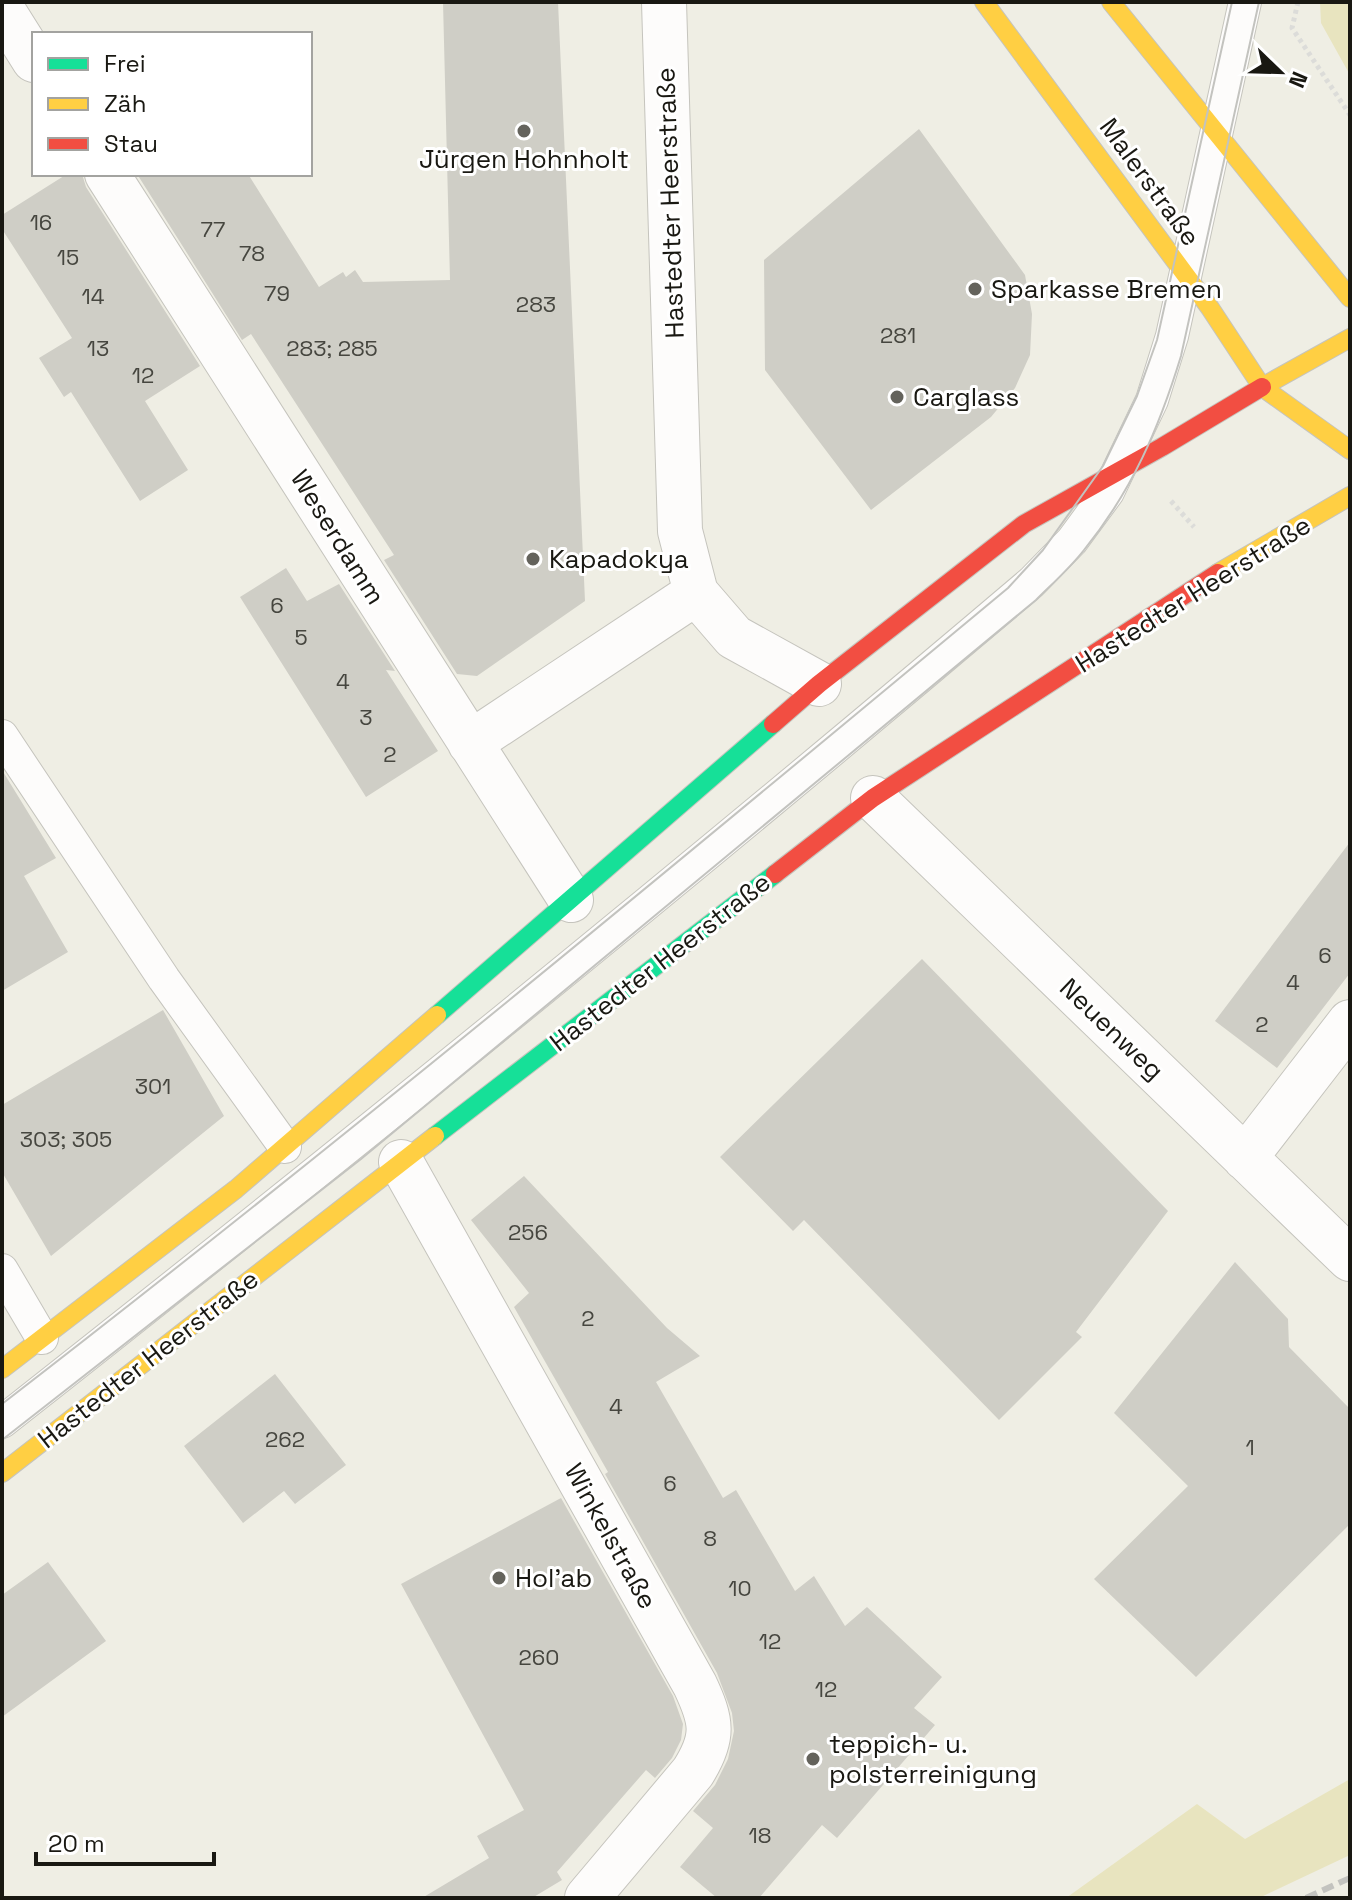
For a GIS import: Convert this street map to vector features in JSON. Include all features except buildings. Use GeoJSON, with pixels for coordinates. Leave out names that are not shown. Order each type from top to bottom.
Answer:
{"type":"FeatureCollection","features":[{"type":"Feature","properties":{"kind":"main road","name":"Malerstraße"},"geometry":{"type":"LineString","coordinates":[[984,2],[1186,276],[1262,387],[1350,450]]}},
{"type":"Feature","properties":{"kind":"main road"},"geometry":{"type":"LineString","coordinates":[[1111,2],[1350,298]]}},
{"type":"Feature","properties":{"kind":"main road"},"geometry":{"type":"LineString","coordinates":[[2,1369],[236,1189],[819,684],[1024,524],[1350,338]]}},
{"type":"Feature","properties":{"kind":"main road","name":"Hastedter Heerstraße"},"geometry":{"type":"LineString","coordinates":[[2,1473],[873,798],[1228,567],[1350,496]]}},
{"type":"Feature","properties":{"kind":"street","name":"Hastedter Heerstraße"},"geometry":{"type":"LineString","coordinates":[[664,2],[680,531],[696,593],[734,637],[819,684]]}},
{"type":"Feature","properties":{"kind":"street"},"geometry":{"type":"LineString","coordinates":[[2,9],[32,57]]}},
{"type":"Feature","properties":{"kind":"street","name":"Weserdamm"},"geometry":{"type":"LineString","coordinates":[[108,176],[571,900]]}},
{"type":"Feature","properties":{"kind":"street"},"geometry":{"type":"LineString","coordinates":[[470,743],[696,593]]}},
{"type":"Feature","properties":{"kind":"street","name":"Neuenweg"},"geometry":{"type":"LineString","coordinates":[[873,798],[1350,1259]]}},
{"type":"Feature","properties":{"kind":"street"},"geometry":{"type":"LineString","coordinates":[[1245,1158],[1350,1022]]}},
{"type":"Feature","properties":{"kind":"street","name":"Winkelstraße"},"geometry":{"type":"LineString","coordinates":[[401,1162],[695,1685],[709,1724],[707,1750],[693,1772],[587,1898]]}},
{"type":"Feature","properties":{"kind":"lane"},"geometry":{"type":"LineString","coordinates":[[2,1422],[373,1129],[612,935],[1032,582],[1072,541],[1128,466],[1152,400],[1172,336],[1245,2]]}},
{"type":"Feature","properties":{"kind":"lane"},"geometry":{"type":"LineString","coordinates":[[2,736],[164,979],[285,1147]]}},
{"type":"Feature","properties":{"kind":"lane"},"geometry":{"type":"LineString","coordinates":[[2,1270],[42,1338]]}},
{"type":"Feature","properties":{"kind":"path"},"geometry":{"type":"LineString","coordinates":[[1298,2],[1292,28],[1350,115]]}},
{"type":"Feature","properties":{"kind":"path"},"geometry":{"type":"LineString","coordinates":[[1128,466],[1228,567]]}},
{"type":"Feature","properties":{"kind":"shaded area"},"geometry":{"type":"Polygon","coordinates":[[[1320,2],[1350,2],[1350,75],[1321,23],[1320,2]]]}},
{"type":"Feature","properties":{"kind":"shaded area"},"geometry":{"type":"Polygon","coordinates":[[[1350,1779],[1350,1855],[1259,1898],[1066,1898],[1197,1804],[1245,1839],[1350,1779]]]}},
{"type":"Feature","properties":{"kind":"tram line"},"geometry":{"type":"LineString","coordinates":[[2,1404],[257,1204],[634,898],[1008,588],[1043,550],[1103,466],[1137,396],[1157,340],[1232,2]]}},
{"type":"Feature","properties":{"kind":"tram line"},"geometry":{"type":"LineString","coordinates":[[2,1440],[361,1159],[1036,600],[1079,557],[1130,482],[1153,433],[1181,356],[1259,2]]}},
{"type":"Feature","properties":{"kind":"railway"},"geometry":{"type":"LineString","coordinates":[[1306,1898],[1350,1878]]}},
{"type":"Feature","properties":{"kind":"traffic: fast"},"geometry":{"type":"LineString","coordinates":[[437,1015],[773,724]]}},
{"type":"Feature","properties":{"kind":"traffic: fast"},"geometry":{"type":"LineString","coordinates":[[435,1136],[775,874]]}},
{"type":"Feature","properties":{"kind":"traffic: slow"},"geometry":{"type":"LineString","coordinates":[[984,2],[1210,308],[1262,387],[1350,450]]}},
{"type":"Feature","properties":{"kind":"traffic: slow"},"geometry":{"type":"LineString","coordinates":[[1111,2],[1350,298]]}},
{"type":"Feature","properties":{"kind":"traffic: slow"},"geometry":{"type":"LineString","coordinates":[[1262,387],[1350,338]]}},
{"type":"Feature","properties":{"kind":"traffic: slow"},"geometry":{"type":"LineString","coordinates":[[1218,573],[1350,496]]}},
{"type":"Feature","properties":{"kind":"traffic: slow"},"geometry":{"type":"LineString","coordinates":[[2,1369],[236,1189],[437,1015]]}},
{"type":"Feature","properties":{"kind":"traffic: slow"},"geometry":{"type":"LineString","coordinates":[[2,1473],[435,1136]]}},
{"type":"Feature","properties":{"kind":"traffic: jam"},"geometry":{"type":"LineString","coordinates":[[773,724],[819,684],[1024,524],[1262,387]]}},
{"type":"Feature","properties":{"kind":"traffic: jam"},"geometry":{"type":"LineString","coordinates":[[775,874],[873,798],[1218,573]]}},
{"type":"Feature","properties":{"kind":"place","name":"Jürgen Hohnholt"},"geometry":{"type":"Point","coordinates":[524,131]}},
{"type":"Feature","properties":{"kind":"place","name":"Sparkasse Bremen"},"geometry":{"type":"Point","coordinates":[975,289]}},
{"type":"Feature","properties":{"kind":"place","name":"Carglass"},"geometry":{"type":"Point","coordinates":[897,397]}},
{"type":"Feature","properties":{"kind":"place","name":"Kapadokya"},"geometry":{"type":"Point","coordinates":[533,559]}},
{"type":"Feature","properties":{"kind":"place","name":"Hol'ab"},"geometry":{"type":"Point","coordinates":[499,1578]}},
{"type":"Feature","properties":{"kind":"place","name":"teppich- u. polsterreinigung"},"geometry":{"type":"Point","coordinates":[813,1759]}}]}
